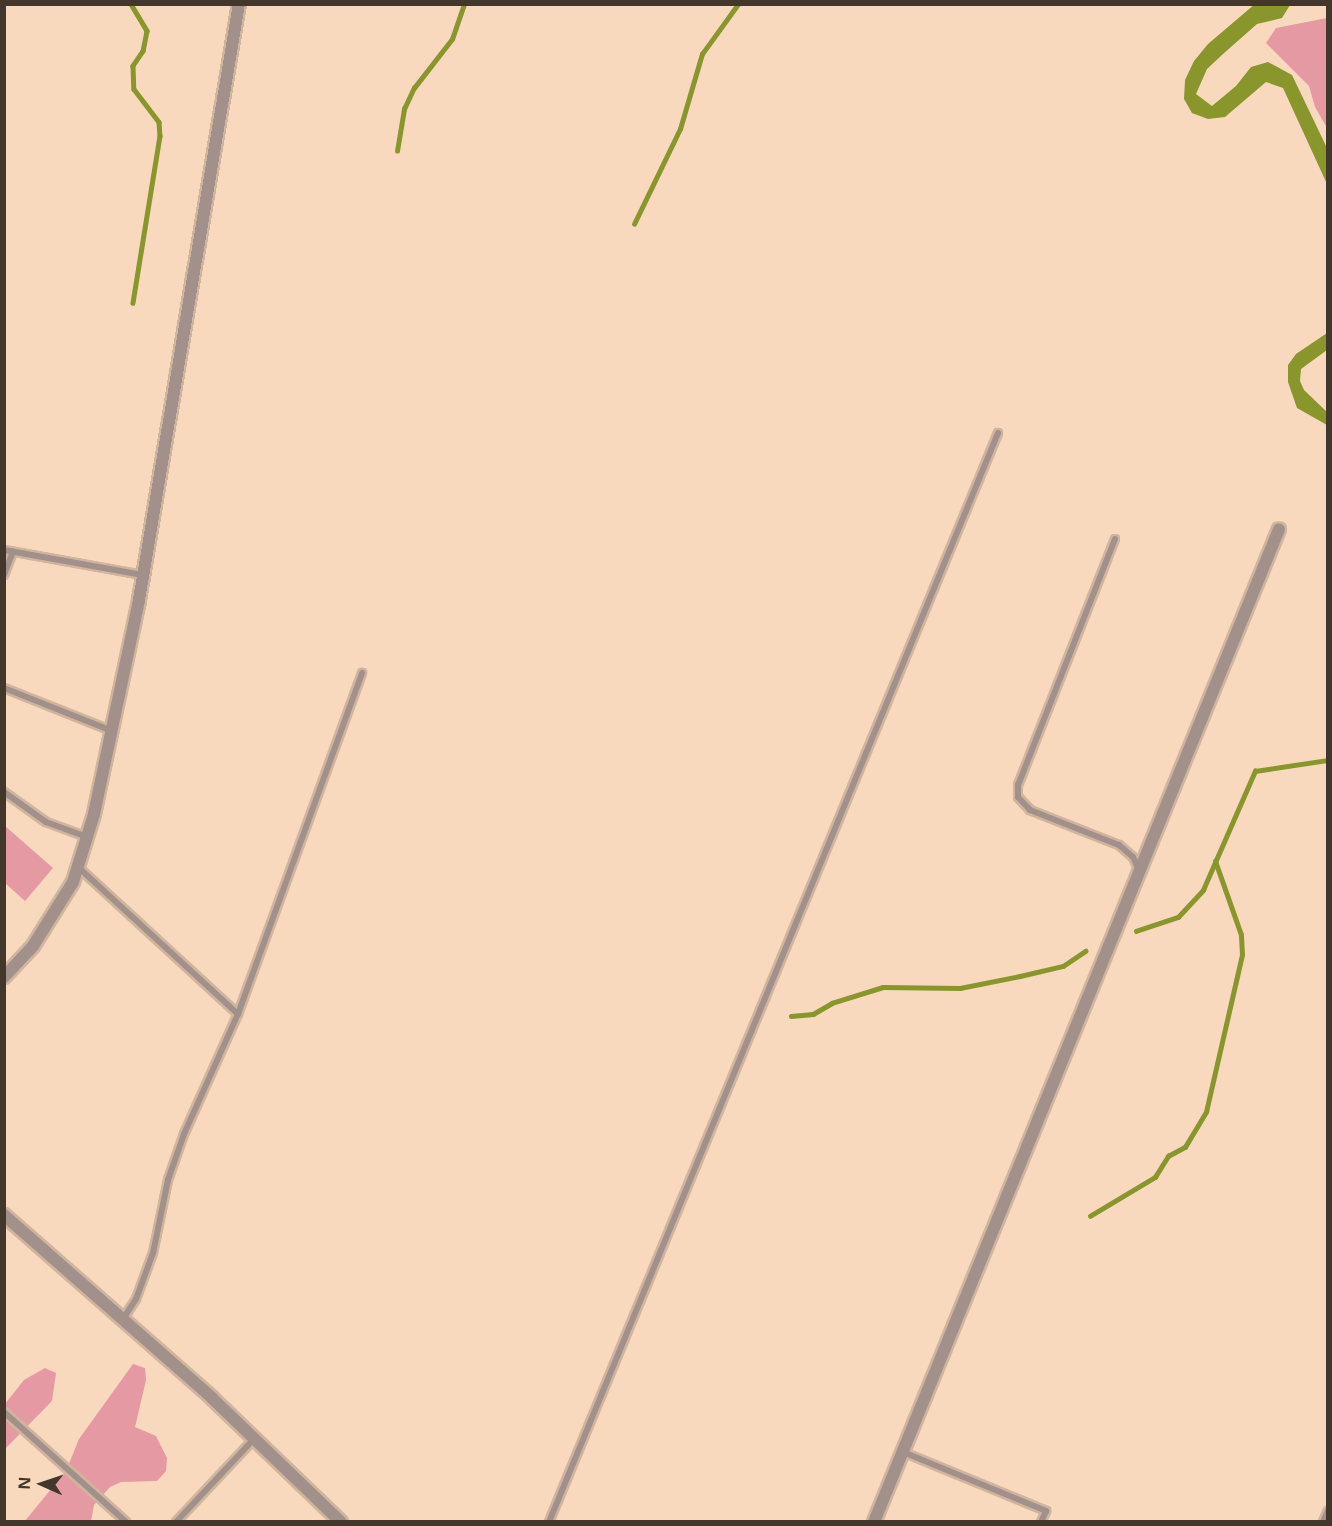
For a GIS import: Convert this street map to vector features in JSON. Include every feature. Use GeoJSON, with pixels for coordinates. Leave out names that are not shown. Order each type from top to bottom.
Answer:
{"type":"FeatureCollection","features":[{"type":"Feature","properties":{"kind":"street"},"geometry":{"type":"LineString","coordinates":[[5,976],[33,946],[73,882],[87,837],[112,731],[144,576],[239,4]]}},
{"type":"Feature","properties":{"kind":"street"},"geometry":{"type":"LineString","coordinates":[[874,1521],[1279,529]]}},
{"type":"Feature","properties":{"kind":"street"},"geometry":{"type":"LineString","coordinates":[[4,1215],[123,1319],[341,1521]]}},
{"type":"Feature","properties":{"kind":"lane"},"geometry":{"type":"LineString","coordinates":[[549,1521],[998,433]]}},
{"type":"Feature","properties":{"kind":"lane"},"geometry":{"type":"LineString","coordinates":[[1115,539],[1018,791],[1020,802],[1030,810],[1125,848],[1139,872]]}},
{"type":"Feature","properties":{"kind":"lane"},"geometry":{"type":"LineString","coordinates":[[4,550],[144,576]]}},
{"type":"Feature","properties":{"kind":"lane"},"geometry":{"type":"LineString","coordinates":[[4,575],[13,552]]}},
{"type":"Feature","properties":{"kind":"lane"},"geometry":{"type":"LineString","coordinates":[[123,1319],[136,1299],[153,1253],[168,1180],[184,1134],[238,1014],[362,673]]}},
{"type":"Feature","properties":{"kind":"lane"},"geometry":{"type":"LineString","coordinates":[[4,688],[112,731]]}},
{"type":"Feature","properties":{"kind":"lane"},"geometry":{"type":"LineString","coordinates":[[4,792],[45,822],[87,837]]}},
{"type":"Feature","properties":{"kind":"lane"},"geometry":{"type":"LineString","coordinates":[[78,867],[238,1014]]}},
{"type":"Feature","properties":{"kind":"lane"},"geometry":{"type":"LineString","coordinates":[[4,1412],[126,1521]]}},
{"type":"Feature","properties":{"kind":"lane"},"geometry":{"type":"LineString","coordinates":[[176,1521],[254,1438]]}},
{"type":"Feature","properties":{"kind":"lane"},"geometry":{"type":"LineString","coordinates":[[903,1452],[1046,1510],[1041,1521]]}},
{"type":"Feature","properties":{"kind":"lane"},"geometry":{"type":"LineString","coordinates":[[1323,1521],[1328,1511]]}},
{"type":"Feature","properties":{"kind":"shaded area"},"geometry":{"type":"Polygon","coordinates":[[[1255,4],[1290,5],[1282,18],[1257,24],[1207,69],[1196,94],[1212,106],[1236,86],[1251,67],[1268,62],[1292,75],[1327,148],[1327,184],[1283,88],[1266,82],[1225,117],[1208,119],[1192,113],[1184,99],[1185,80],[1194,61],[1208,44],[1255,4]]]}},
{"type":"Feature","properties":{"kind":"shaded area"},"geometry":{"type":"Polygon","coordinates":[[[1328,18],[1327,128],[1315,107],[1309,86],[1266,43],[1276,28],[1328,18]]]}},
{"type":"Feature","properties":{"kind":"shaded area"},"geometry":{"type":"Polygon","coordinates":[[[1327,333],[1327,350],[1301,369],[1300,381],[1304,390],[1327,412],[1327,425],[1297,408],[1288,382],[1288,365],[1296,354],[1327,333]]]}},
{"type":"Feature","properties":{"kind":"shaded area"},"geometry":{"type":"Polygon","coordinates":[[[5,826],[53,868],[25,901],[5,883],[5,826]]]}},
{"type":"Feature","properties":{"kind":"shaded area"},"geometry":{"type":"Polygon","coordinates":[[[133,1364],[145,1368],[146,1380],[135,1427],[156,1436],[167,1458],[166,1471],[157,1481],[121,1482],[110,1487],[94,1505],[91,1521],[24,1522],[66,1471],[79,1439],[133,1364]]]}},
{"type":"Feature","properties":{"kind":"shaded area"},"geometry":{"type":"Polygon","coordinates":[[[45,1368],[56,1373],[52,1401],[5,1449],[5,1404],[24,1380],[45,1368]]]}},
{"type":"Feature","properties":{"kind":"waterway"},"geometry":{"type":"LineString","coordinates":[[131,4],[147,31],[143,51],[133,66],[134,89],[159,122],[160,136],[133,303]]}},
{"type":"Feature","properties":{"kind":"waterway"},"geometry":{"type":"LineString","coordinates":[[397,151],[404,109],[414,88],[452,39],[464,4]]}},
{"type":"Feature","properties":{"kind":"waterway"},"geometry":{"type":"LineString","coordinates":[[634,224],[680,129],[702,54],[738,4]]}},
{"type":"Feature","properties":{"kind":"waterway"},"geometry":{"type":"LineString","coordinates":[[1136,931],[1178,917],[1203,890],[1255,771],[1328,760]]}},
{"type":"Feature","properties":{"kind":"waterway"},"geometry":{"type":"LineString","coordinates":[[1090,1216],[1155,1177],[1168,1156],[1185,1147],[1206,1112],[1242,955],[1241,935],[1215,861]]}},
{"type":"Feature","properties":{"kind":"waterway"},"geometry":{"type":"LineString","coordinates":[[791,1016],[813,1014],[832,1003],[883,987],[960,988],[1020,976],[1063,966],[1085,951]]}}]}
